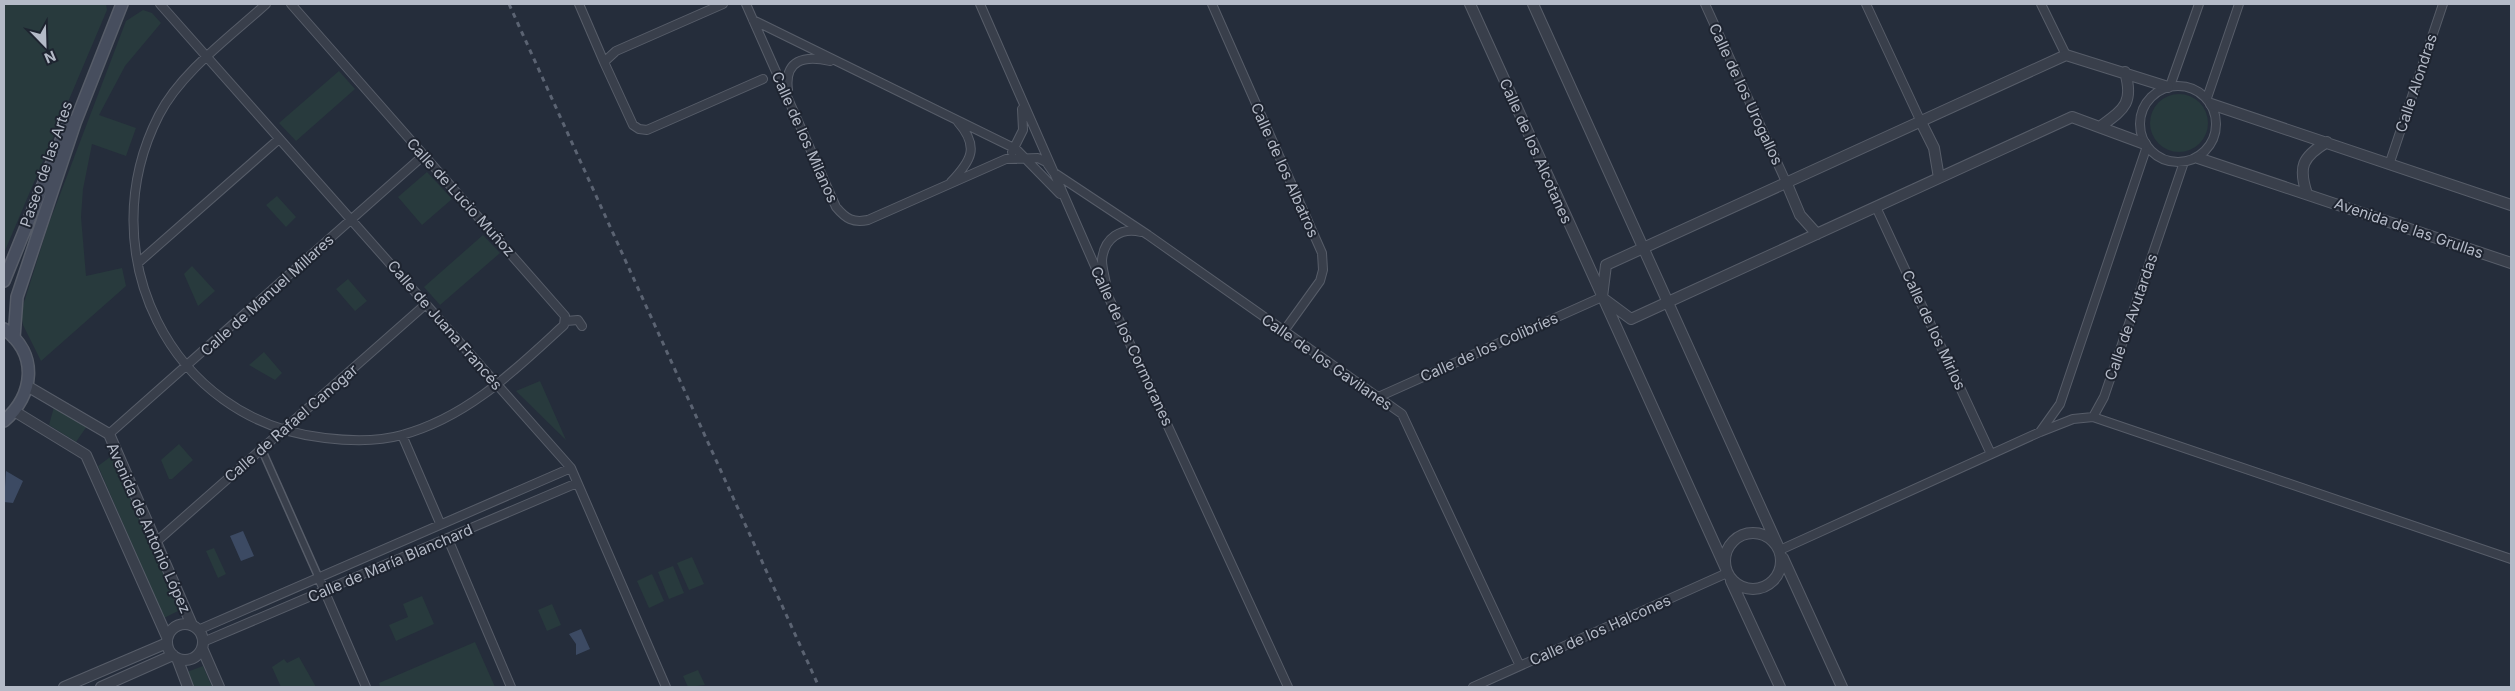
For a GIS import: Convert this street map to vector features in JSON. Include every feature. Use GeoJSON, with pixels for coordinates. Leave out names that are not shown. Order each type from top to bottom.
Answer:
{"type":"FeatureCollection","features":[{"type":"Feature","properties":{"kind":"main road","name":"Paseo de las Artes"},"geometry":{"type":"LineString","coordinates":[[4,281],[114,4]]}},
{"type":"Feature","properties":{"kind":"main road","name":"Paseo de las Artes"},"geometry":{"type":"LineString","coordinates":[[14,338],[19,289],[76,123],[122,4]]}},
{"type":"Feature","properties":{"kind":"main road"},"geometry":{"type":"LineString","coordinates":[[4,329],[14,338],[26,360],[27,386],[22,400],[14,412],[4,421]]}},
{"type":"Feature","properties":{"kind":"street","name":"Calle de Juana Francés"},"geometry":{"type":"LineString","coordinates":[[160,4],[570,468],[666,687]]}},
{"type":"Feature","properties":{"kind":"street"},"geometry":{"type":"LineString","coordinates":[[266,4],[180,84],[159,115],[145,149],[136,179],[132,208],[134,240],[144,293],[170,344],[187,366],[207,386],[254,418],[284,430],[310,437],[369,440],[402,435],[446,420],[472,404],[497,385],[564,325],[566,320],[578,320],[582,326]]}},
{"type":"Feature","properties":{"kind":"street","name":"Calle de Lucio Muñoz"},"geometry":{"type":"LineString","coordinates":[[291,4],[561,310],[566,320]]}},
{"type":"Feature","properties":{"kind":"street"},"geometry":{"type":"LineString","coordinates":[[579,4],[634,125],[639,129],[647,130],[763,79]]}},
{"type":"Feature","properties":{"kind":"street"},"geometry":{"type":"LineString","coordinates":[[604,62],[616,51],[723,4]]}},
{"type":"Feature","properties":{"kind":"street","name":"Calle de los Milanos"},"geometry":{"type":"LineString","coordinates":[[746,4],[836,207],[846,218],[857,222],[868,220],[1006,159]]}},
{"type":"Feature","properties":{"kind":"street","name":"Calle de los Cormoranes"},"geometry":{"type":"LineString","coordinates":[[980,4],[1108,296],[1288,687]]}},
{"type":"Feature","properties":{"kind":"street","name":"Calle de los Albatros"},"geometry":{"type":"LineString","coordinates":[[1212,4],[1322,253],[1323,270],[1320,281],[1284,331]]}},
{"type":"Feature","properties":{"kind":"street","name":"Calle de los Alcotanes"},"geometry":{"type":"LineString","coordinates":[[1470,4],[1780,687]]}},
{"type":"Feature","properties":{"kind":"street"},"geometry":{"type":"LineString","coordinates":[[1534,4],[1842,687]]}},
{"type":"Feature","properties":{"kind":"street","name":"Calle de los Urogallos"},"geometry":{"type":"LineString","coordinates":[[1705,4],[1787,184]]}},
{"type":"Feature","properties":{"kind":"street"},"geometry":{"type":"LineString","coordinates":[[1866,4],[1934,148],[1939,178]]}},
{"type":"Feature","properties":{"kind":"street"},"geometry":{"type":"LineString","coordinates":[[2041,4],[2066,55]]}},
{"type":"Feature","properties":{"kind":"street"},"geometry":{"type":"LineString","coordinates":[[2040,432],[2060,404],[2146,145],[2140,127],[2143,110],[2149,99],[2169,87],[2198,4]]}},
{"type":"Feature","properties":{"kind":"street"},"geometry":{"type":"LineString","coordinates":[[1668,302],[2072,117],[2101,126],[2146,145],[2163,159],[2184,162],[2198,158],[2207,150],[2214,139],[2217,127],[2216,115],[2209,101],[2239,4]]}},
{"type":"Feature","properties":{"kind":"street","name":"Calle Alondras"},"geometry":{"type":"LineString","coordinates":[[2390,162],[2442,4]]}},
{"type":"Feature","properties":{"kind":"street","name":"Calle de los Gavilanes"},"geometry":{"type":"LineString","coordinates":[[753,20],[1016,149],[1064,197]]}},
{"type":"Feature","properties":{"kind":"street"},"geometry":{"type":"LineString","coordinates":[[1602,297],[1606,265],[2066,55],[2169,87],[2190,87],[2209,101],[2511,205]]}},
{"type":"Feature","properties":{"kind":"street","name":"Calle de los Gavilanes"},"geometry":{"type":"LineString","coordinates":[[789,100],[786,79],[790,69],[795,64],[805,58],[814,57],[843,64]]}},
{"type":"Feature","properties":{"kind":"street"},"geometry":{"type":"LineString","coordinates":[[2101,126],[2124,109],[2130,91],[2125,72]]}},
{"type":"Feature","properties":{"kind":"street"},"geometry":{"type":"LineString","coordinates":[[1006,159],[1016,149],[1023,130],[1022,103]]}},
{"type":"Feature","properties":{"kind":"street","name":"Calle de los Gavilanes"},"geometry":{"type":"LineString","coordinates":[[948,185],[968,164],[971,157],[966,132],[954,119]]}},
{"type":"Feature","properties":{"kind":"street"},"geometry":{"type":"LineString","coordinates":[[138,263],[279,139]]}},
{"type":"Feature","properties":{"kind":"street"},"geometry":{"type":"LineString","coordinates":[[2307,194],[2302,180],[2304,161],[2314,149],[2327,142]]}},
{"type":"Feature","properties":{"kind":"street","name":"Calle de Manuel Millares"},"geometry":{"type":"LineString","coordinates":[[109,434],[424,155]]}},
{"type":"Feature","properties":{"kind":"street","name":"Calle de los Gavilanes"},"geometry":{"type":"LineString","coordinates":[[1006,159],[1038,158],[1046,162],[1053,172],[1148,234],[1376,398],[1402,414],[1520,666]]}},
{"type":"Feature","properties":{"kind":"street","name":"Avenida de las Grullas"},"geometry":{"type":"LineString","coordinates":[[2198,158],[2511,263]]}},
{"type":"Feature","properties":{"kind":"street","name":"Calle de Avutardas"},"geometry":{"type":"LineString","coordinates":[[2092,417],[2104,396],[2184,162]]}},
{"type":"Feature","properties":{"kind":"street"},"geometry":{"type":"LineString","coordinates":[[1787,184],[1800,215],[1817,234]]}},
{"type":"Feature","properties":{"kind":"street","name":"Calle de los Mirlos"},"geometry":{"type":"LineString","coordinates":[[1876,206],[1991,454]]}},
{"type":"Feature","properties":{"kind":"street","name":"Calle de los Gavilanes"},"geometry":{"type":"LineString","coordinates":[[1108,296],[1102,262],[1104,250],[1112,238],[1130,229],[1148,234]]}},
{"type":"Feature","properties":{"kind":"street","name":"Calle de los Alcotanes"},"geometry":{"type":"LineString","coordinates":[[1602,297],[1631,318],[1668,302]]}},
{"type":"Feature","properties":{"kind":"street","name":"Calle de los Colibríes"},"geometry":{"type":"LineString","coordinates":[[1376,398],[1602,297]]}},
{"type":"Feature","properties":{"kind":"street","name":"Calle de Rafael Canogar"},"geometry":{"type":"LineString","coordinates":[[156,542],[426,304]]}},
{"type":"Feature","properties":{"kind":"street","name":"Avenida de Antonio López"},"geometry":{"type":"LineString","coordinates":[[27,386],[109,434],[195,628]]}},
{"type":"Feature","properties":{"kind":"street","name":"Avenida de Antonio López"},"geometry":{"type":"LineString","coordinates":[[14,412],[86,455],[167,640]]}},
{"type":"Feature","properties":{"kind":"street"},"geometry":{"type":"LineString","coordinates":[[1779,550],[2040,432],[2073,419],[2092,417],[2511,559]]}},
{"type":"Feature","properties":{"kind":"street"},"geometry":{"type":"LineString","coordinates":[[402,435],[440,523]]}},
{"type":"Feature","properties":{"kind":"street"},"geometry":{"type":"LineString","coordinates":[[262,450],[366,687]]}},
{"type":"Feature","properties":{"kind":"street","name":"Calle de María Blanchard"},"geometry":{"type":"LineString","coordinates":[[195,628],[570,468]]}},
{"type":"Feature","properties":{"kind":"street","name":"Calle de María Blanchard"},"geometry":{"type":"LineString","coordinates":[[203,645],[577,483]]}},
{"type":"Feature","properties":{"kind":"street"},"geometry":{"type":"LineString","coordinates":[[1755,533],[1772,539],[1779,550],[1780,572],[1769,585],[1752,590],[1744,588],[1728,573],[1727,551],[1738,537],[1755,533]]}},
{"type":"Feature","properties":{"kind":"street"},"geometry":{"type":"LineString","coordinates":[[448,539],[512,687]]}},
{"type":"Feature","properties":{"kind":"street","name":"Calle de los Halcones"},"geometry":{"type":"LineString","coordinates":[[1473,687],[1728,573]]}},
{"type":"Feature","properties":{"kind":"street"},"geometry":{"type":"LineString","coordinates":[[64,687],[167,640],[177,626],[195,628],[219,687]]}},
{"type":"Feature","properties":{"kind":"street"},"geometry":{"type":"LineString","coordinates":[[167,640],[188,687]]}},
{"type":"Feature","properties":{"kind":"street"},"geometry":{"type":"LineString","coordinates":[[101,687],[175,657],[192,659],[203,645]]}},
{"type":"Feature","properties":{"kind":"shaded area"},"geometry":{"type":"Polygon","coordinates":[[[4,4],[106,4],[107,10],[4,253],[4,4]]]}},
{"type":"Feature","properties":{"kind":"shaded area"},"geometry":{"type":"Polygon","coordinates":[[[143,10],[152,13],[161,23],[125,66],[99,115],[136,128],[126,156],[92,144],[83,189],[81,217],[86,276],[122,268],[126,286],[41,361],[23,325],[21,312],[48,226],[126,21],[143,10]]]}},
{"type":"Feature","properties":{"kind":"shaded area"},"geometry":{"type":"Polygon","coordinates":[[[339,71],[355,89],[296,141],[279,123],[339,71]]]}},
{"type":"Feature","properties":{"kind":"shaded area"},"geometry":{"type":"Polygon","coordinates":[[[2179,94],[2195,99],[2203,107],[2208,123],[2203,139],[2195,147],[2179,152],[2163,147],[2155,139],[2150,123],[2155,107],[2163,99],[2179,94]]]}},
{"type":"Feature","properties":{"kind":"shaded area"},"geometry":{"type":"Polygon","coordinates":[[[427,172],[452,199],[422,225],[398,197],[427,172]]]}},
{"type":"Feature","properties":{"kind":"shaded area"},"geometry":{"type":"Polygon","coordinates":[[[277,196],[296,217],[286,227],[266,205],[277,196]]]}},
{"type":"Feature","properties":{"kind":"shaded area"},"geometry":{"type":"Polygon","coordinates":[[[483,235],[500,253],[440,305],[424,287],[483,235]]]}},
{"type":"Feature","properties":{"kind":"shaded area"},"geometry":{"type":"Polygon","coordinates":[[[192,266],[215,291],[198,306],[184,274],[192,266]]]}},
{"type":"Feature","properties":{"kind":"shaded area"},"geometry":{"type":"Polygon","coordinates":[[[348,279],[367,301],[355,311],[336,289],[348,279]]]}},
{"type":"Feature","properties":{"kind":"shaded area"},"geometry":{"type":"Polygon","coordinates":[[[264,352],[282,373],[275,380],[249,365],[264,352]]]}},
{"type":"Feature","properties":{"kind":"shaded area"},"geometry":{"type":"Polygon","coordinates":[[[540,381],[566,440],[516,391],[540,381]]]}},
{"type":"Feature","properties":{"kind":"shaded area"},"geometry":{"type":"Polygon","coordinates":[[[54,407],[87,426],[76,442],[49,425],[54,407]]]}},
{"type":"Feature","properties":{"kind":"shaded area"},"geometry":{"type":"Polygon","coordinates":[[[179,444],[193,460],[172,479],[169,479],[161,460],[179,444]]]}},
{"type":"Feature","properties":{"kind":"shaded area"},"geometry":{"type":"Polygon","coordinates":[[[113,455],[180,610],[164,618],[98,466],[113,455]]]}},
{"type":"Feature","properties":{"kind":"shaded area"},"geometry":{"type":"Polygon","coordinates":[[[214,548],[226,574],[218,578],[206,551],[214,548]]]}},
{"type":"Feature","properties":{"kind":"shaded area"},"geometry":{"type":"Polygon","coordinates":[[[692,557],[704,584],[689,590],[677,563],[692,557]]]}},
{"type":"Feature","properties":{"kind":"shaded area"},"geometry":{"type":"Polygon","coordinates":[[[673,566],[684,593],[669,599],[658,572],[673,566]]]}},
{"type":"Feature","properties":{"kind":"shaded area"},"geometry":{"type":"Polygon","coordinates":[[[652,574],[664,601],[649,608],[637,581],[652,574]]]}},
{"type":"Feature","properties":{"kind":"shaded area"},"geometry":{"type":"Polygon","coordinates":[[[422,596],[434,624],[396,641],[389,625],[408,617],[403,604],[422,596]]]}},
{"type":"Feature","properties":{"kind":"shaded area"},"geometry":{"type":"Polygon","coordinates":[[[552,604],[561,625],[547,631],[538,610],[552,604]]]}},
{"type":"Feature","properties":{"kind":"shaded area"},"geometry":{"type":"Polygon","coordinates":[[[475,642],[495,687],[380,687],[379,683],[475,642]]]}},
{"type":"Feature","properties":{"kind":"shaded area"},"geometry":{"type":"Polygon","coordinates":[[[299,657],[316,687],[281,687],[272,667],[284,659],[287,663],[299,657]]]}},
{"type":"Feature","properties":{"kind":"shaded area"},"geometry":{"type":"Polygon","coordinates":[[[203,666],[212,687],[194,687],[187,672],[203,666]]]}},
{"type":"Feature","properties":{"kind":"shaded area"},"geometry":{"type":"Polygon","coordinates":[[[698,670],[705,685],[688,687],[683,676],[698,670]]]}},
{"type":"Feature","properties":{"kind":"water"},"geometry":{"type":"Polygon","coordinates":[[[6,471],[23,481],[13,503],[4,502],[6,471]]]}},
{"type":"Feature","properties":{"kind":"water"},"geometry":{"type":"Polygon","coordinates":[[[243,531],[254,556],[241,561],[230,536],[243,531]]]}},
{"type":"Feature","properties":{"kind":"water"},"geometry":{"type":"Polygon","coordinates":[[[581,629],[590,649],[576,655],[576,644],[569,634],[581,629]]]}},
{"type":"Feature","properties":{"kind":"railway"},"geometry":{"type":"LineString","coordinates":[[509,4],[819,687]]}}]}
